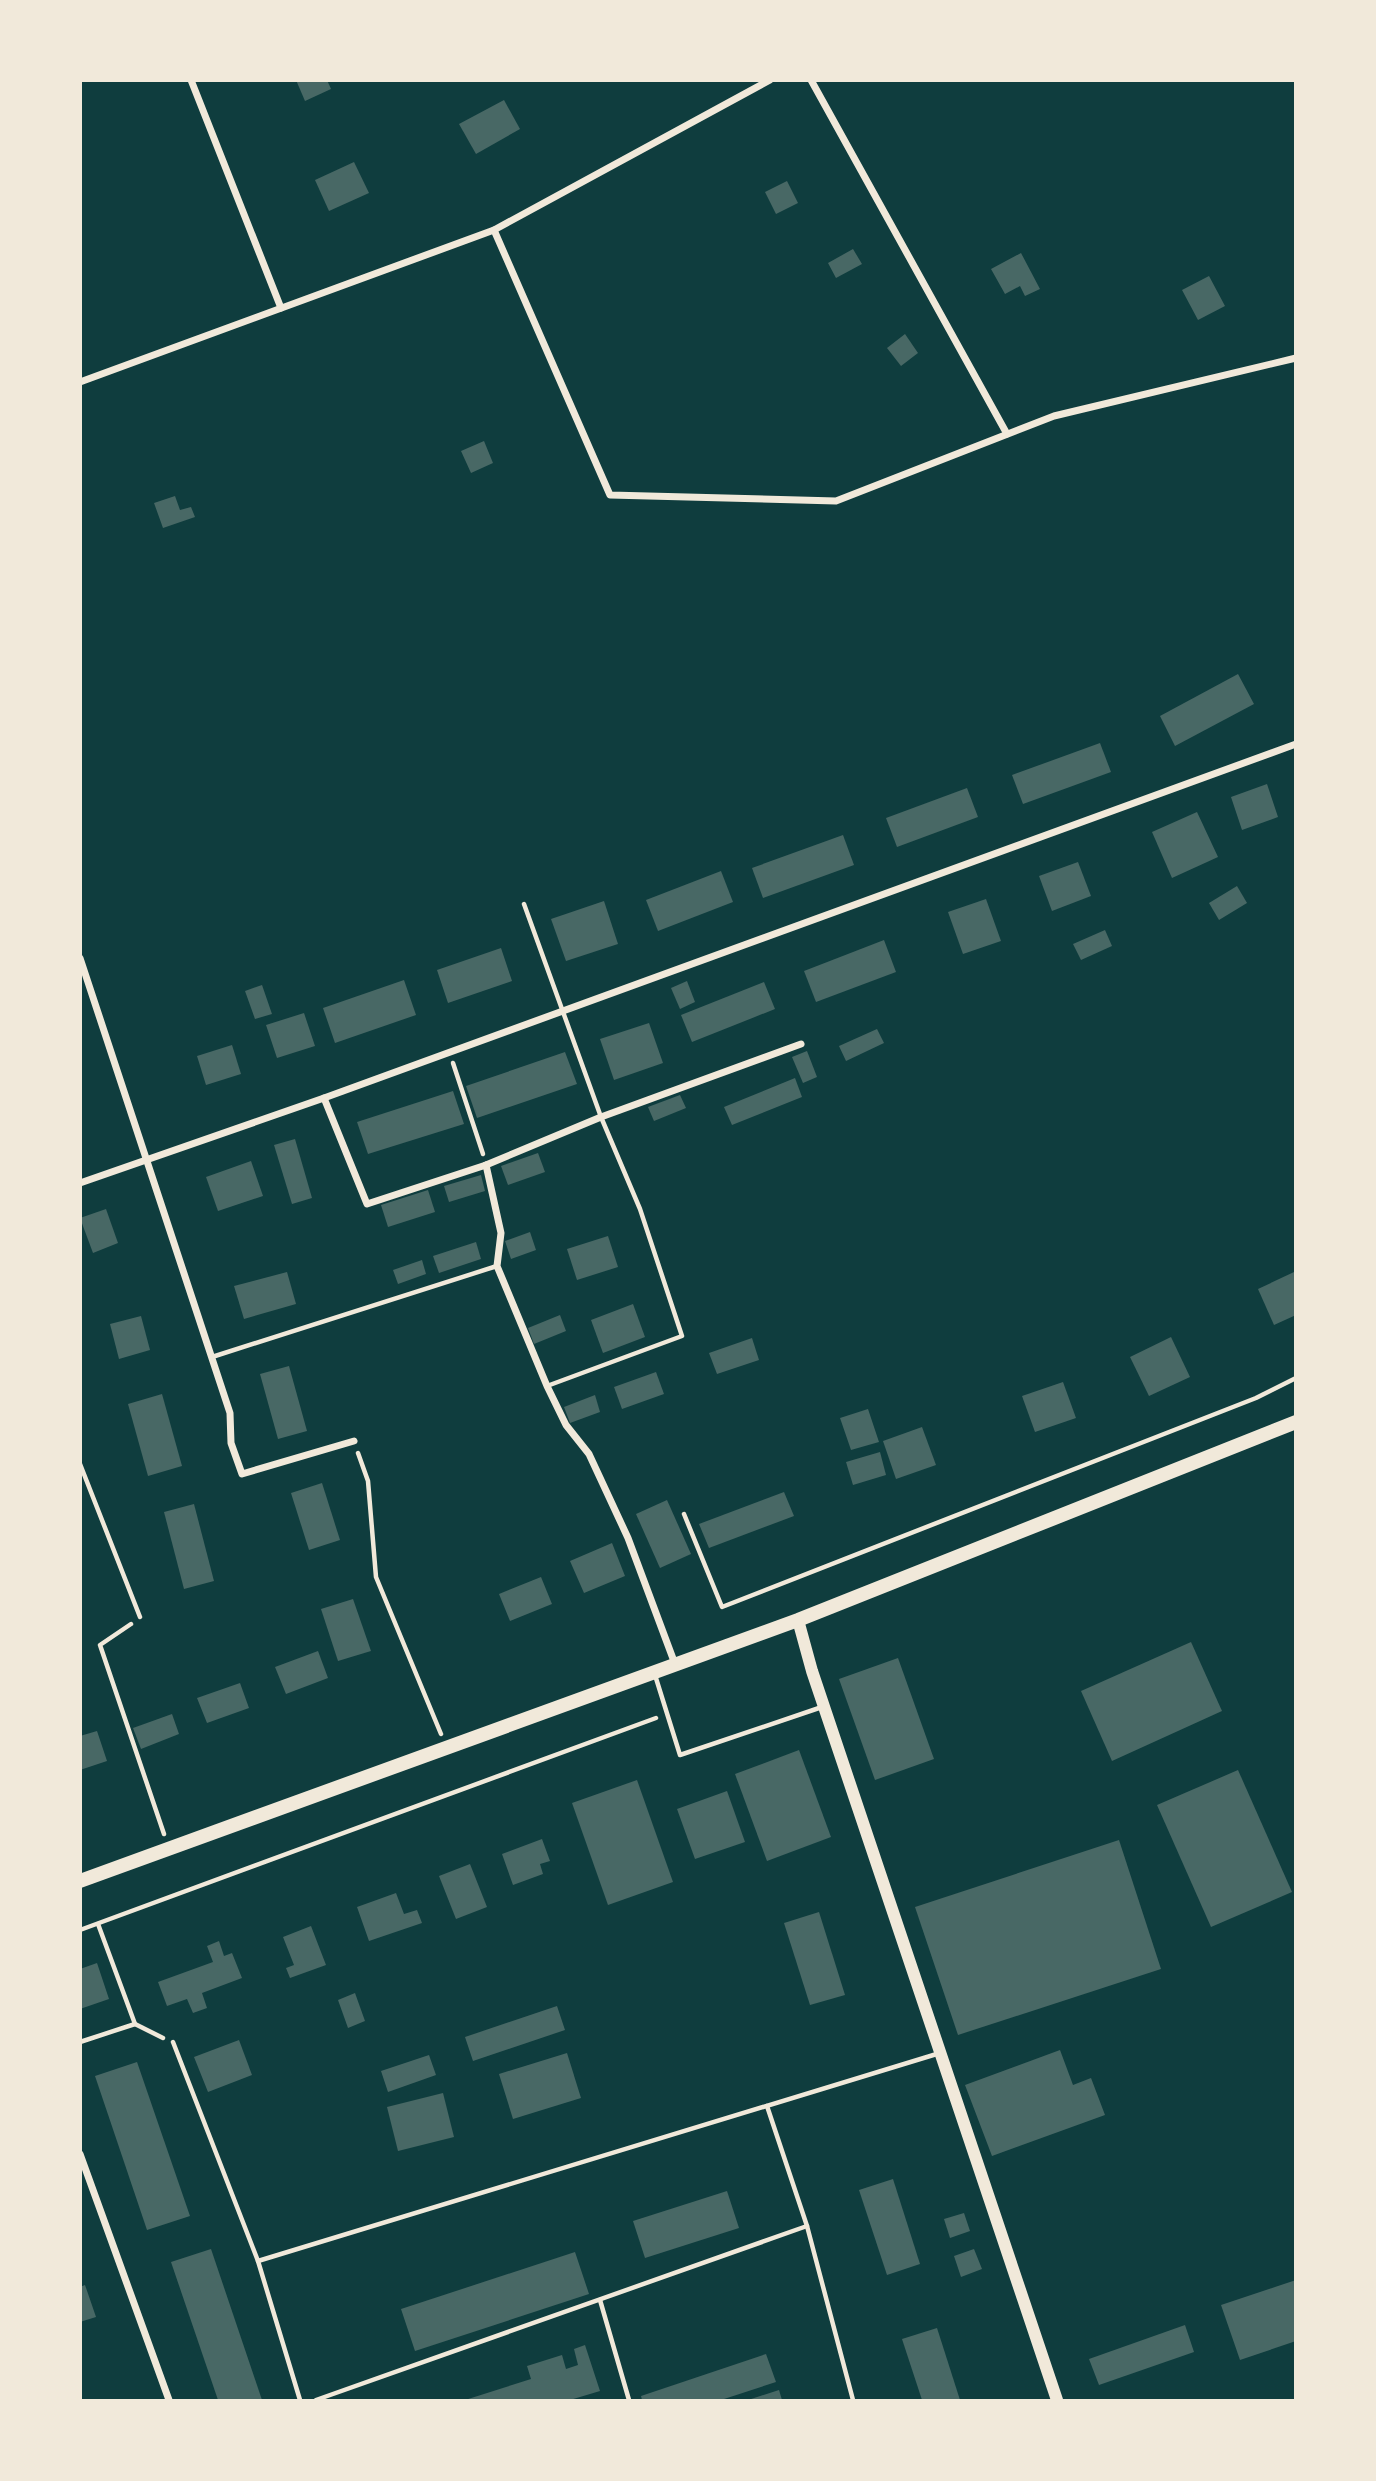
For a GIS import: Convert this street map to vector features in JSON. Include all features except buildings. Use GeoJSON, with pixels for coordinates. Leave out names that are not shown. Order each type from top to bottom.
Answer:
{"type":"FeatureCollection","features":[{"type":"Feature","properties":{"kind":"main road"},"geometry":{"type":"LineString","coordinates":[[80,1881],[798,1620],[1296,1422]]}},
{"type":"Feature","properties":{"kind":"street"},"geometry":{"type":"LineString","coordinates":[[191,80],[281,308]]}},
{"type":"Feature","properties":{"kind":"street"},"geometry":{"type":"LineString","coordinates":[[80,382],[494,230],[770,80]]}},
{"type":"Feature","properties":{"kind":"street"},"geometry":{"type":"LineString","coordinates":[[811,80],[1007,434]]}},
{"type":"Feature","properties":{"kind":"street"},"geometry":{"type":"LineString","coordinates":[[494,230],[610,495],[836,501],[1054,416],[1296,358]]}},
{"type":"Feature","properties":{"kind":"street"},"geometry":{"type":"LineString","coordinates":[[80,1183],[324,1098],[1296,744]]}},
{"type":"Feature","properties":{"kind":"street"},"geometry":{"type":"LineString","coordinates":[[80,958],[230,1413],[231,1443],[242,1474],[354,1441]]}},
{"type":"Feature","properties":{"kind":"street"},"geometry":{"type":"LineString","coordinates":[[324,1098],[367,1204],[486,1165],[601,1117],[801,1044]]}},
{"type":"Feature","properties":{"kind":"street"},"geometry":{"type":"LineString","coordinates":[[486,1165],[502,1233],[497,1266],[547,1386],[566,1425],[589,1454],[628,1538],[675,1664]]}},
{"type":"Feature","properties":{"kind":"street"},"geometry":{"type":"LineString","coordinates":[[798,1620],[812,1671],[1057,2400]]}},
{"type":"Feature","properties":{"kind":"street"},"geometry":{"type":"LineString","coordinates":[[80,2154],[169,2400]]}},
{"type":"Feature","properties":{"kind":"lane"},"geometry":{"type":"LineString","coordinates":[[524,904],[601,1117],[640,1209],[682,1336],[547,1386]]}},
{"type":"Feature","properties":{"kind":"lane"},"geometry":{"type":"LineString","coordinates":[[212,1357],[497,1266]]}},
{"type":"Feature","properties":{"kind":"lane"},"geometry":{"type":"LineString","coordinates":[[80,1464],[140,1617]]}},
{"type":"Feature","properties":{"kind":"lane"},"geometry":{"type":"LineString","coordinates":[[654,1671],[680,1755],[825,1706]]}},
{"type":"Feature","properties":{"kind":"lane"},"geometry":{"type":"LineString","coordinates":[[173,2042],[258,2261],[300,2400]]}},
{"type":"Feature","properties":{"kind":"lane"},"geometry":{"type":"LineString","coordinates":[[258,2261],[940,2053]]}},
{"type":"Feature","properties":{"kind":"lane"},"geometry":{"type":"LineString","coordinates":[[766,2106],[807,2226],[853,2400]]}},
{"type":"Feature","properties":{"kind":"lane"},"geometry":{"type":"LineString","coordinates":[[316,2400],[807,2226]]}},
{"type":"Feature","properties":{"kind":"lane"},"geometry":{"type":"LineString","coordinates":[[600,2300],[629,2400]]}},
{"type":"Feature","properties":{"kind":"path"},"geometry":{"type":"LineString","coordinates":[[449,1052],[486,1165]]}},
{"type":"Feature","properties":{"kind":"path"},"geometry":{"type":"LineString","coordinates":[[684,1514],[722,1607],[1256,1398],[1296,1378]]}},
{"type":"Feature","properties":{"kind":"path"},"geometry":{"type":"LineString","coordinates":[[354,1441],[368,1482],[376,1577],[447,1747]]}},
{"type":"Feature","properties":{"kind":"path"},"geometry":{"type":"LineString","coordinates":[[140,1617],[100,1645],[169,1849]]}},
{"type":"Feature","properties":{"kind":"path"},"geometry":{"type":"LineString","coordinates":[[80,1930],[667,1714]]}},
{"type":"Feature","properties":{"kind":"path"},"geometry":{"type":"LineString","coordinates":[[98,1924],[135,2024]]}},
{"type":"Feature","properties":{"kind":"path"},"geometry":{"type":"LineString","coordinates":[[80,2042],[135,2024],[173,2042]]}}]}
